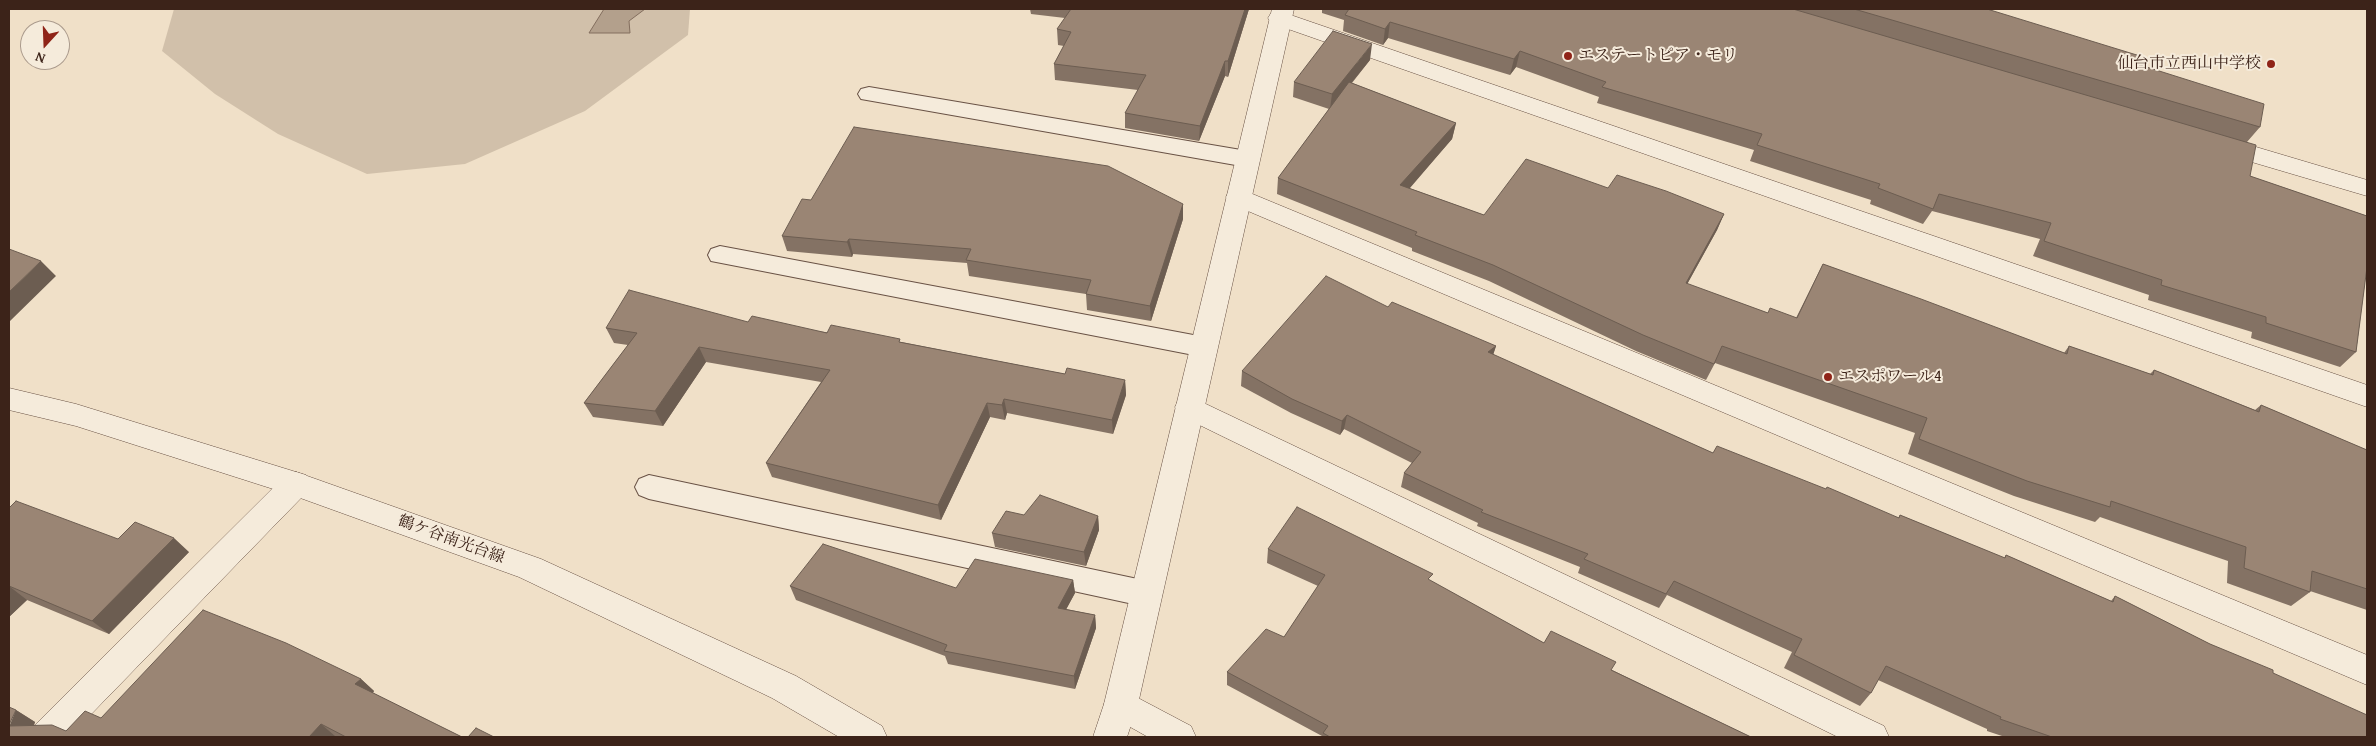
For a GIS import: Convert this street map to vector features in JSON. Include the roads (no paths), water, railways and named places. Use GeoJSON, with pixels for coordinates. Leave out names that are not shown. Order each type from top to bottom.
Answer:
{"type":"FeatureCollection","features":[{"type":"Feature","properties":{"kind":"street"},"geometry":{"type":"LineString","coordinates":[[1110,737],[1121,704],[1147,594],[1279,11],[2367,396]]}},
{"type":"Feature","properties":{"kind":"street"},"geometry":{"type":"LineString","coordinates":[[2195,137],[2367,188]]}},
{"type":"Feature","properties":{"kind":"street"},"geometry":{"type":"LineString","coordinates":[[1238,197],[2367,670]]}},
{"type":"Feature","properties":{"kind":"street","name":"鶴ケ谷南光台線"},"geometry":{"type":"LineString","coordinates":[[9,400],[76,415],[296,484],[530,568],[784,687],[870,737]]}},
{"type":"Feature","properties":{"kind":"street"},"geometry":{"type":"LineString","coordinates":[[1189,407],[1872,737]]}},
{"type":"Feature","properties":{"kind":"street"},"geometry":{"type":"LineString","coordinates":[[46,737],[296,484]]}},
{"type":"Feature","properties":{"kind":"street"},"geometry":{"type":"LineString","coordinates":[[1121,704],[1179,737]]}},
{"type":"Feature","properties":{"kind":"lane"},"geometry":{"type":"LineString","coordinates":[[869,94],[1247,159]]}},
{"type":"Feature","properties":{"kind":"lane"},"geometry":{"type":"LineString","coordinates":[[720,255],[1204,347]]}},
{"type":"Feature","properties":{"kind":"lane"},"geometry":{"type":"LineString","coordinates":[[649,487],[1147,594]]}},
{"type":"Feature","properties":{"kind":"place","name":"エステートピア・モリ"},"geometry":{"type":"Point","coordinates":[1568,56]}},
{"type":"Feature","properties":{"kind":"place","name":"仙台市立西山中学校"},"geometry":{"type":"Point","coordinates":[2271,64]}},
{"type":"Feature","properties":{"kind":"place","name":"エスポワール4"},"geometry":{"type":"Point","coordinates":[1828,377]}}]}
